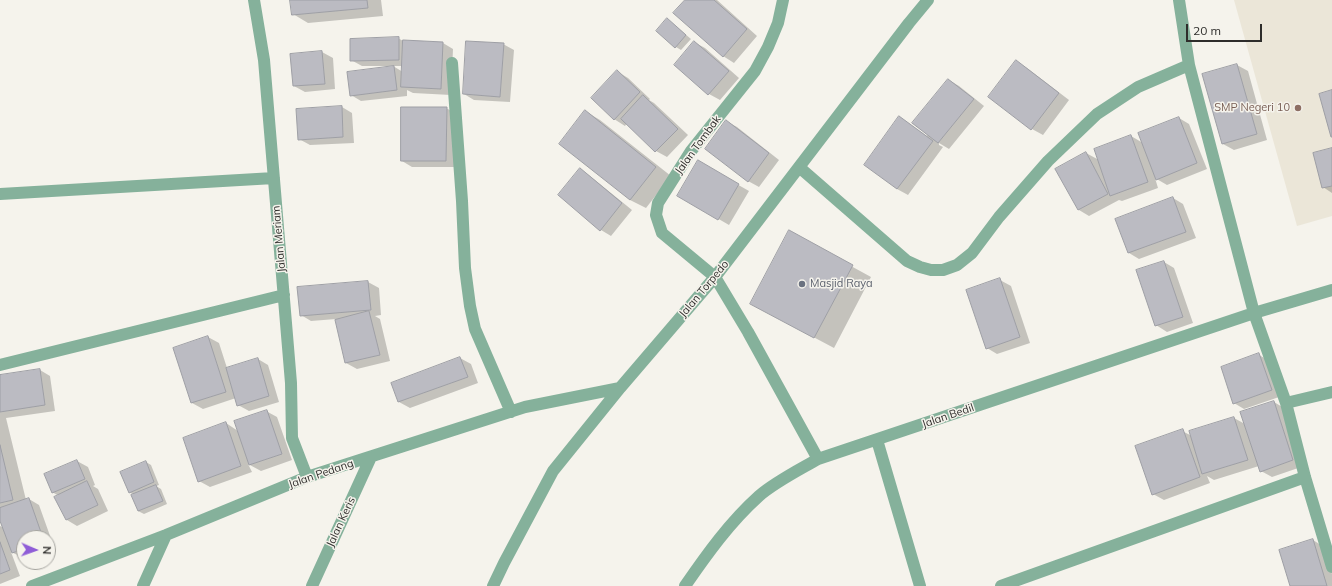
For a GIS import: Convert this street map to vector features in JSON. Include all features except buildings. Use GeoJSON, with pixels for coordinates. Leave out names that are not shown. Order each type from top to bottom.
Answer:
{"type":"FeatureCollection","features":[{"type":"Feature","properties":{"kind":"street","name":"Jalan Meriam"},"geometry":{"type":"LineString","coordinates":[[254,0],[264,60],[292,383],[292,438],[307,477]]}},
{"type":"Feature","properties":{"kind":"street","name":"Jalan Tombak"},"geometry":{"type":"LineString","coordinates":[[783,0],[778,23],[755,72],[691,151],[658,203],[656,215],[662,233],[715,277],[748,332],[818,459]]}},
{"type":"Feature","properties":{"kind":"street","name":"Jalan Torpedo"},"geometry":{"type":"LineString","coordinates":[[493,586],[553,471],[620,388],[715,277],[928,0]]}},
{"type":"Feature","properties":{"kind":"street"},"geometry":{"type":"LineString","coordinates":[[1180,0],[1189,65],[1254,313],[1286,403],[1305,477],[1332,567]]}},
{"type":"Feature","properties":{"kind":"street"},"geometry":{"type":"LineString","coordinates":[[452,63],[462,201],[465,268],[470,306],[475,329],[511,412]]}},
{"type":"Feature","properties":{"kind":"street"},"geometry":{"type":"LineString","coordinates":[[799,167],[907,261],[931,270],[943,270],[957,265],[972,253],[999,217],[1048,161],[1097,114],[1138,87],[1189,65]]}},
{"type":"Feature","properties":{"kind":"street"},"geometry":{"type":"LineString","coordinates":[[0,194],[274,178]]}},
{"type":"Feature","properties":{"kind":"street","name":"Jalan Bedil"},"geometry":{"type":"LineString","coordinates":[[685,586],[705,557],[733,522],[760,495],[793,473],[818,459],[1254,313],[1332,290]]}},
{"type":"Feature","properties":{"kind":"street"},"geometry":{"type":"LineString","coordinates":[[0,365],[284,295]]}},
{"type":"Feature","properties":{"kind":"street","name":"Jalan Pedang"},"geometry":{"type":"LineString","coordinates":[[32,586],[166,535],[307,477],[525,407],[620,388]]}},
{"type":"Feature","properties":{"kind":"street"},"geometry":{"type":"LineString","coordinates":[[1286,403],[1332,392]]}},
{"type":"Feature","properties":{"kind":"street"},"geometry":{"type":"LineString","coordinates":[[877,440],[920,586]]}},
{"type":"Feature","properties":{"kind":"street","name":"Jalan Keris"},"geometry":{"type":"LineString","coordinates":[[312,586],[371,457]]}},
{"type":"Feature","properties":{"kind":"street"},"geometry":{"type":"LineString","coordinates":[[1001,586],[1305,477]]}},
{"type":"Feature","properties":{"kind":"street"},"geometry":{"type":"LineString","coordinates":[[143,586],[166,535]]}},
{"type":"Feature","properties":{"kind":"shaded area","name":"SMP Negeri 10"},"geometry":{"type":"Polygon","coordinates":[[[1234,0],[1332,0],[1332,216],[1297,226],[1234,0]]]}},
{"type":"Feature","properties":{"kind":"place","name":"SMP Negeri 10"},"geometry":{"type":"Point","coordinates":[1298,108]}},
{"type":"Feature","properties":{"kind":"place","name":"Masjid Raya"},"geometry":{"type":"Point","coordinates":[802,284]}}]}
